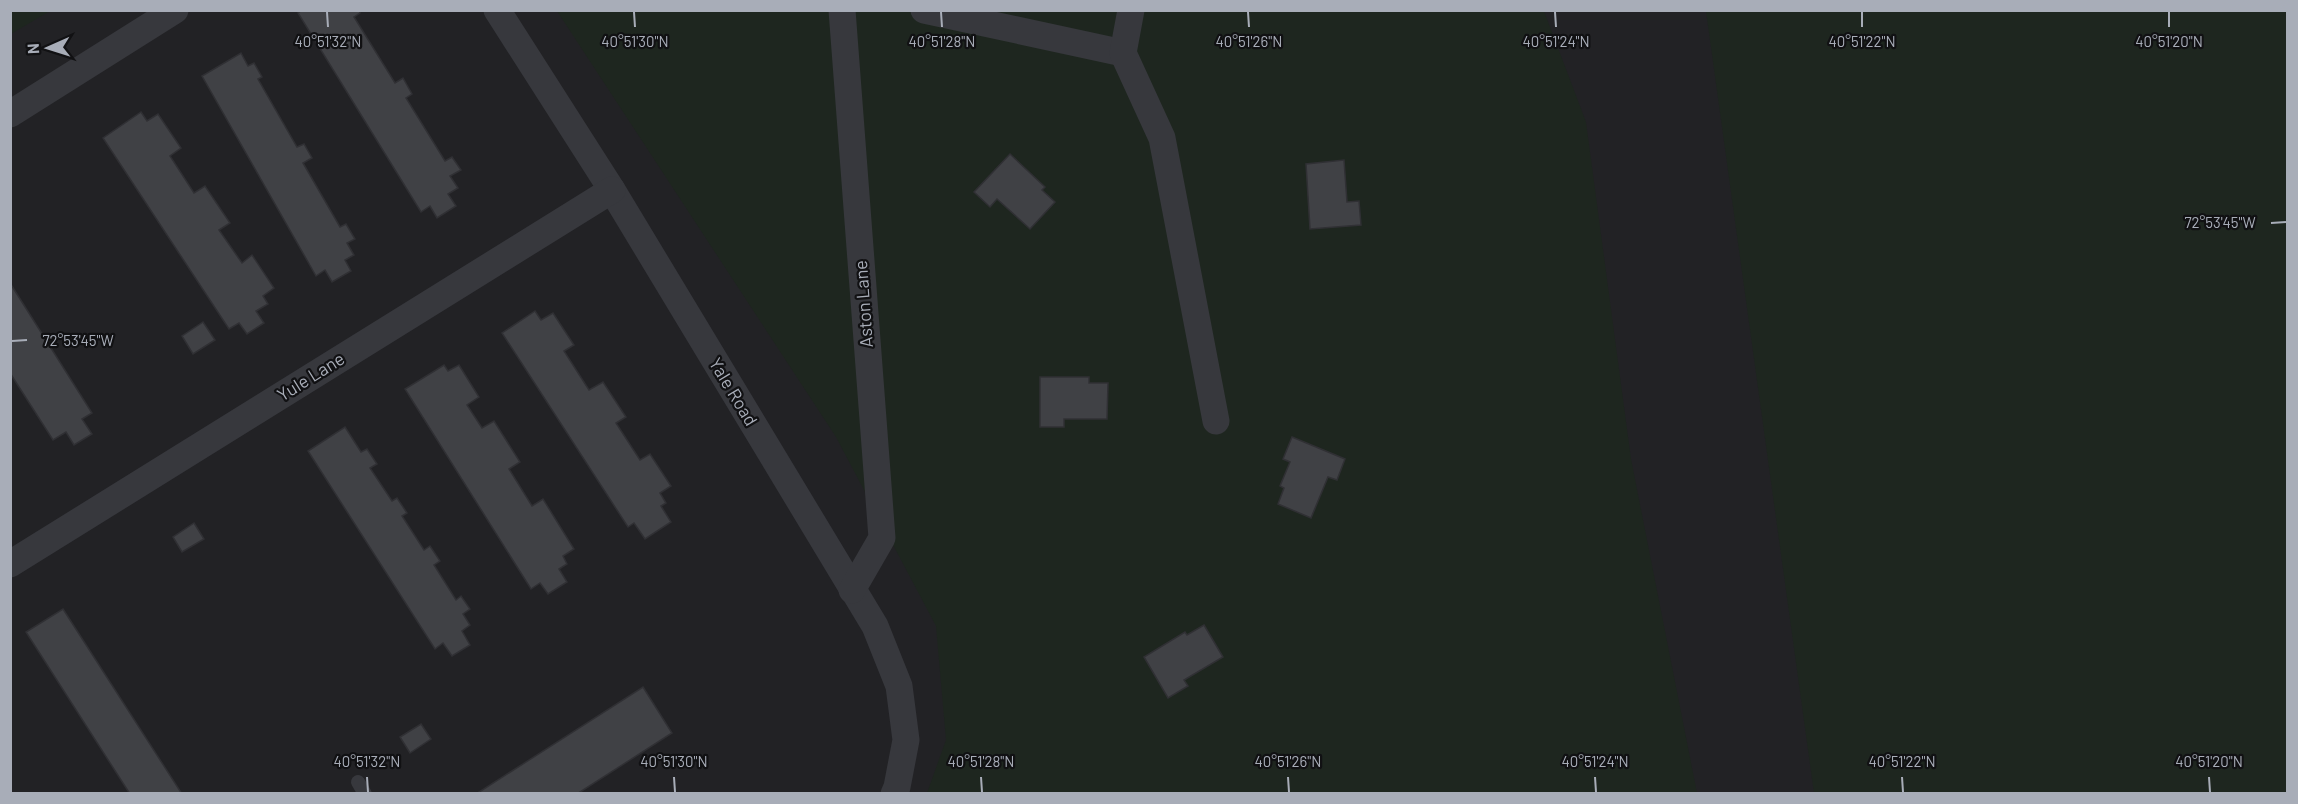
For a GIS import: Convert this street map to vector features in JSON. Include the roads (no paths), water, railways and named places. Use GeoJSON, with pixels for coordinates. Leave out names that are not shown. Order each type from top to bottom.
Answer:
{"type":"FeatureCollection","features":[{"type":"Feature","properties":{"kind":"street"},"geometry":{"type":"LineString","coordinates":[[10,114],[175,10]]}},
{"type":"Feature","properties":{"kind":"street","name":"Yale Road"},"geometry":{"type":"LineString","coordinates":[[497,10],[612,190],[874,626],[899,686],[906,740],[894,794]]}},
{"type":"Feature","properties":{"kind":"street","name":"Aston Lane"},"geometry":{"type":"LineString","coordinates":[[842,10],[882,538],[852,590]]}},
{"type":"Feature","properties":{"kind":"street"},"geometry":{"type":"LineString","coordinates":[[924,10],[1123,53]]}},
{"type":"Feature","properties":{"kind":"street"},"geometry":{"type":"LineString","coordinates":[[1131,10],[1123,53],[1162,138],[1216,421]]}},
{"type":"Feature","properties":{"kind":"street","name":"Yule Lane"},"geometry":{"type":"LineString","coordinates":[[10,564],[612,190]]}}]}
